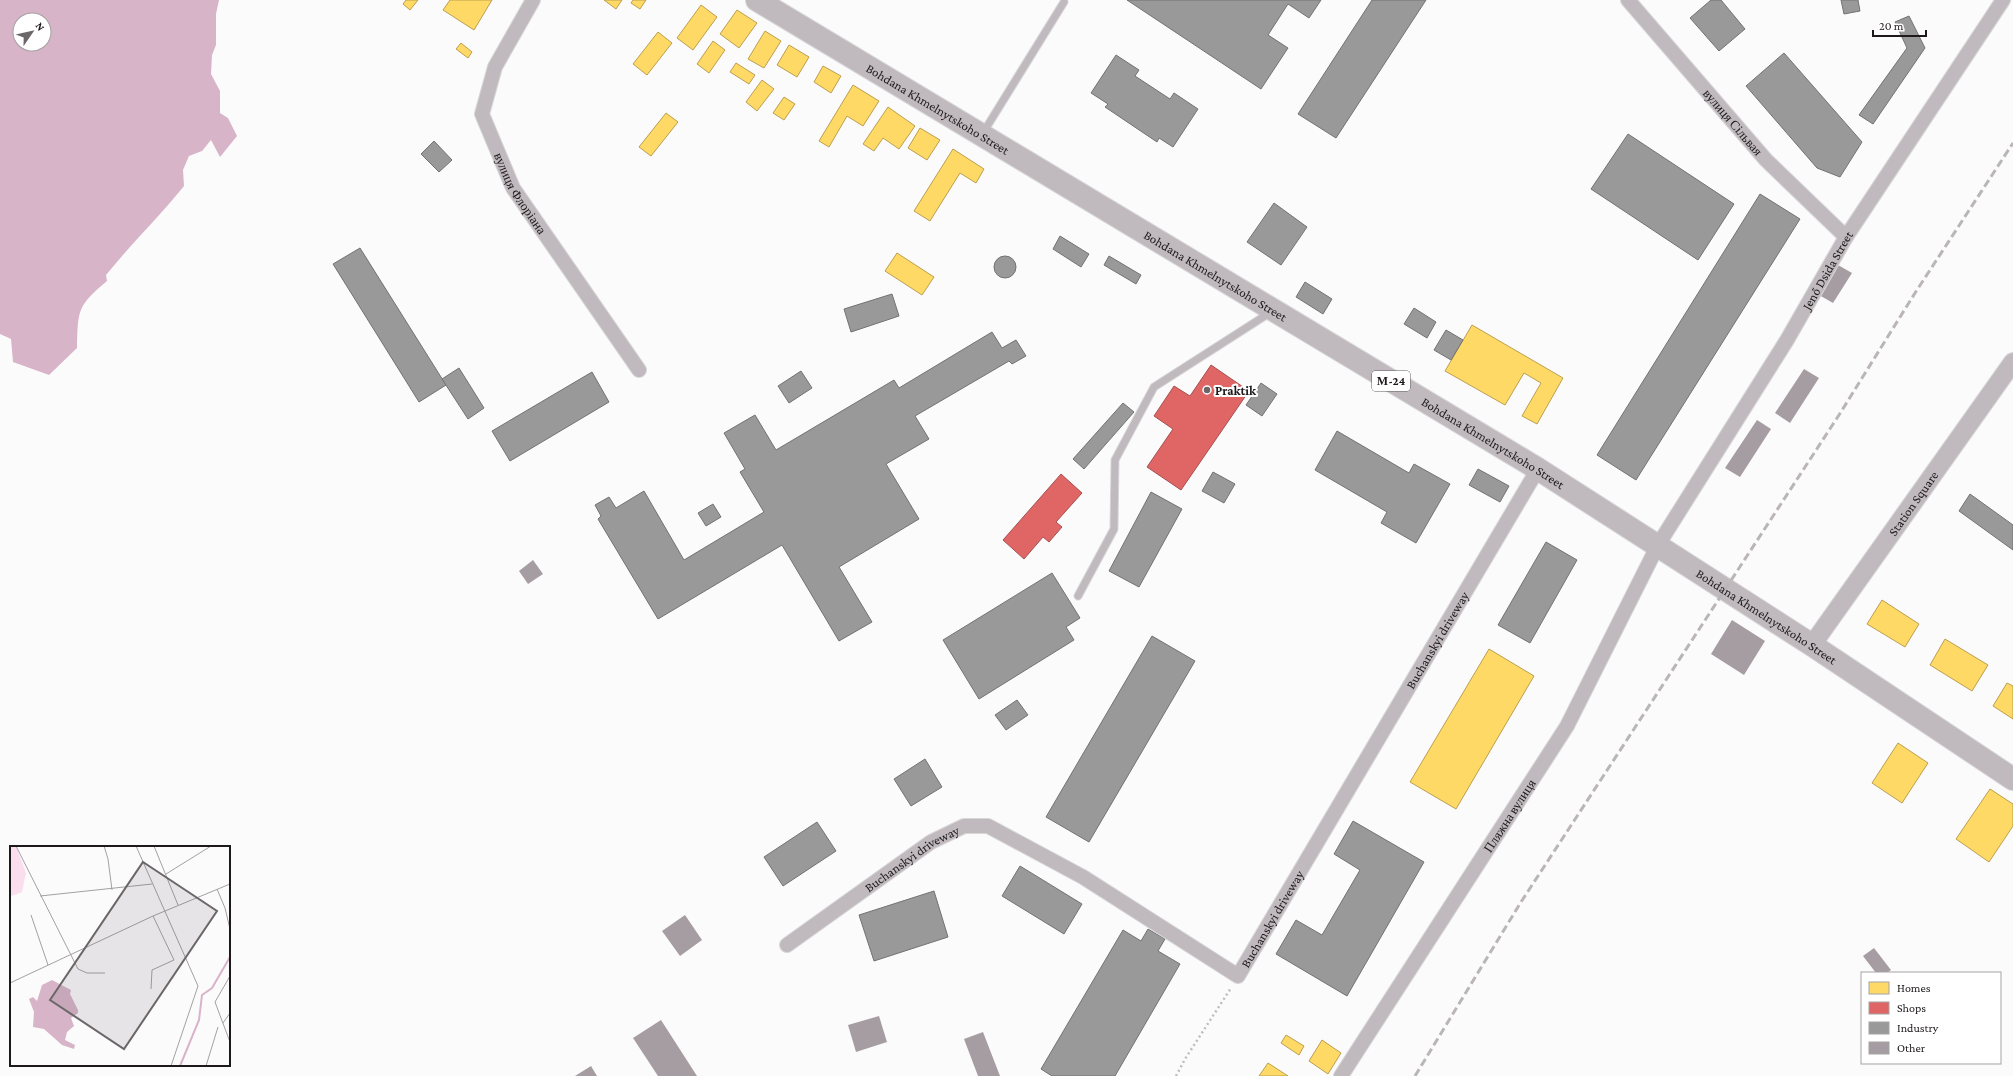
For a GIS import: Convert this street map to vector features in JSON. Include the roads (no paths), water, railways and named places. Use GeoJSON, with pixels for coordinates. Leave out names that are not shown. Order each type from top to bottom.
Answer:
{"type":"FeatureCollection","features":[{"type":"Feature","properties":{"kind":"highway","name":"Bohdana Khmelnytskoho Street"},"geometry":{"type":"LineString","coordinates":[[757,0],[1538,469],[1812,645],[2013,779]]}},
{"type":"Feature","properties":{"kind":"street","name":"вулиця Флоріана"},"geometry":{"type":"LineString","coordinates":[[533,0],[495,67],[482,114],[513,188],[639,370]]}},
{"type":"Feature","properties":{"kind":"street","name":"вулиця Сільвая"},"geometry":{"type":"LineString","coordinates":[[1628,0],[1766,160],[1846,237]]}},
{"type":"Feature","properties":{"kind":"street","name":"Jenő Dsida Street"},"geometry":{"type":"LineString","coordinates":[[1658,545],[1786,340],[1846,237],[2003,0]]}},
{"type":"Feature","properties":{"kind":"street","name":"Station Square"},"geometry":{"type":"LineString","coordinates":[[1812,645],[2013,362]]}},
{"type":"Feature","properties":{"kind":"street","name":"Buchanskyi driveway"},"geometry":{"type":"LineString","coordinates":[[787,944],[931,842],[964,826],[988,826],[1082,877],[1238,976],[1538,469]]}},
{"type":"Feature","properties":{"kind":"street","name":"Пляжна вулиця"},"geometry":{"type":"LineString","coordinates":[[1341,1076],[1568,726],[1658,545]]}},
{"type":"Feature","properties":{"kind":"lane"},"geometry":{"type":"LineString","coordinates":[[982,135],[1064,2]]}},
{"type":"Feature","properties":{"kind":"lane"},"geometry":{"type":"LineString","coordinates":[[1078,596],[1114,529],[1115,460],[1154,387],[1274,310]]}},
{"type":"Feature","properties":{"kind":"railway"},"geometry":{"type":"LineString","coordinates":[[1415,1076],[1521,902],[1839,415],[1915,293],[2013,143]]}},
{"type":"Feature","properties":{"kind":"place","name":"Praktik"},"geometry":{"type":"Point","coordinates":[1207,390]}}]}
